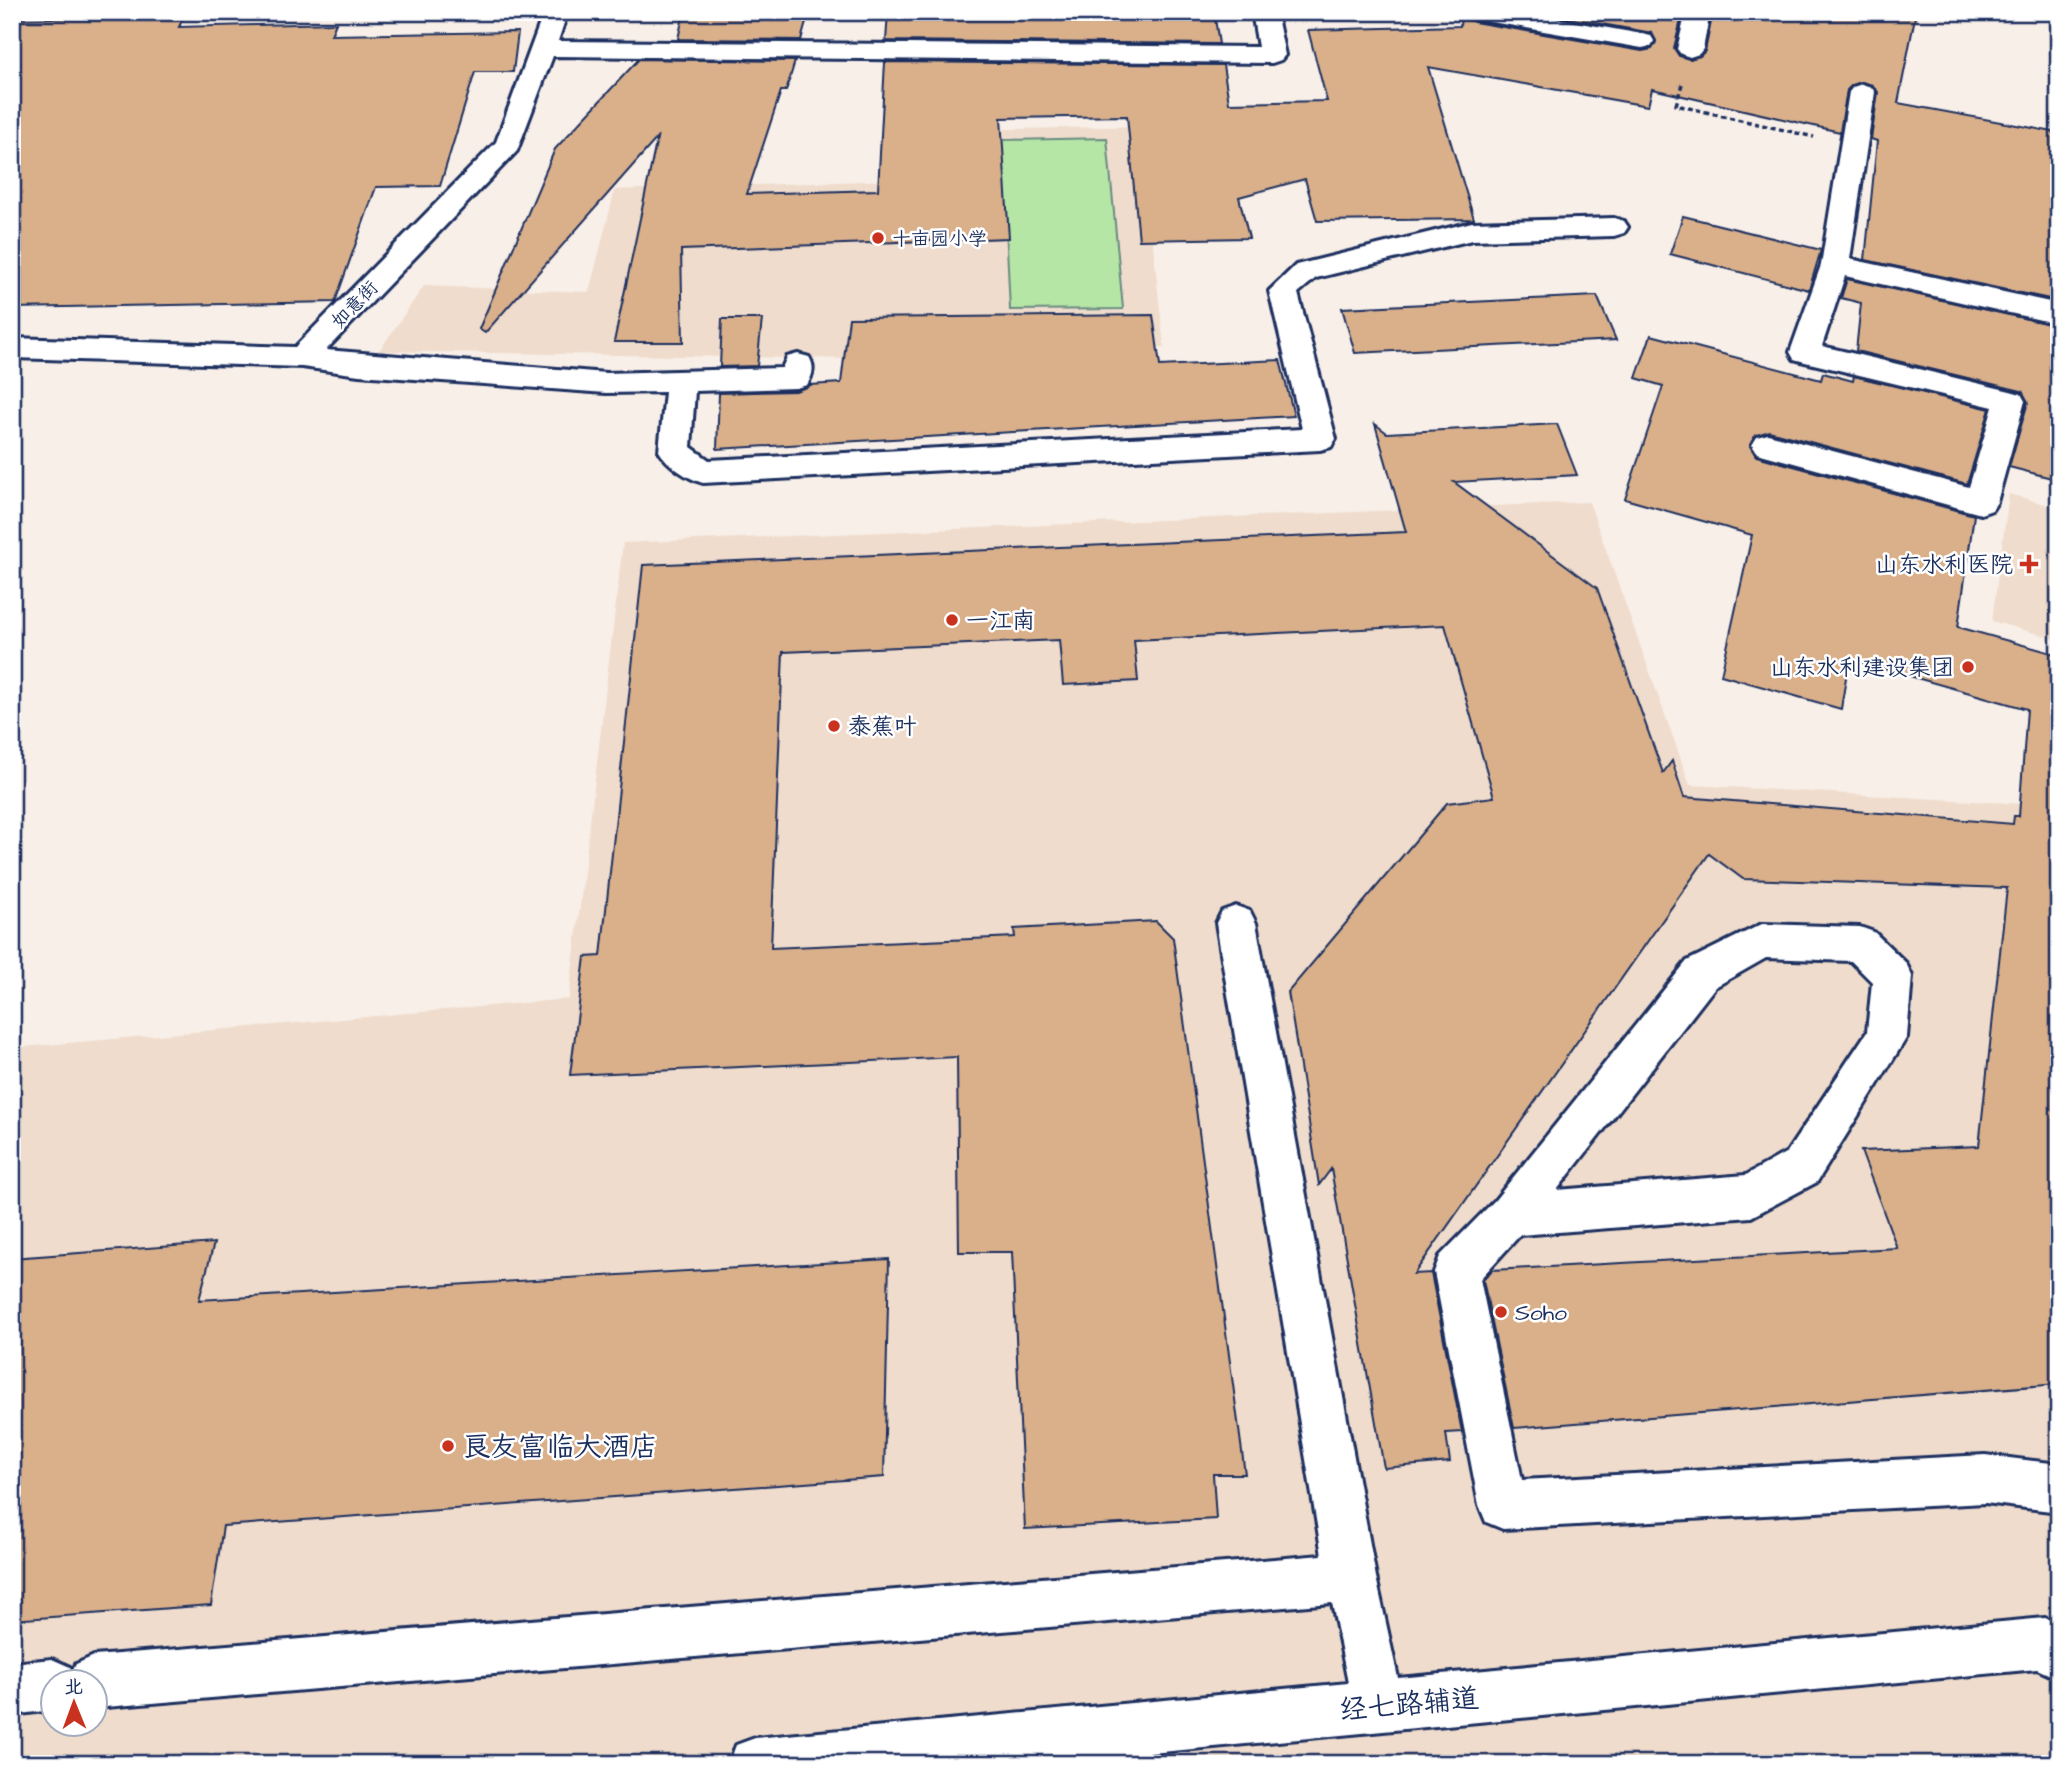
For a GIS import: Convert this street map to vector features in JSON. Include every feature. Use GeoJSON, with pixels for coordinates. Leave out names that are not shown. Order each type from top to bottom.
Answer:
{"type":"FeatureCollection","features":[{"type":"Feature","properties":{"kind":"street","name":"如意街"},"geometry":{"type":"LineString","coordinates":[[302,357],[508,145],[553,20],[548,12]]}},
{"type":"Feature","properties":{"kind":"street"},"geometry":{"type":"LineString","coordinates":[[542,48],[1272,55],[1264,12]]}},
{"type":"Feature","properties":{"kind":"street"},"geometry":{"type":"LineString","coordinates":[[1474,12],[1642,41]]}},
{"type":"Feature","properties":{"kind":"street"},"geometry":{"type":"LineString","coordinates":[[1690,49],[1698,12]]}},
{"type":"Feature","properties":{"kind":"street"},"geometry":{"type":"LineString","coordinates":[[1768,446],[1981,502],[2010,401],[1805,352],[1835,265],[1861,92]]}},
{"type":"Feature","properties":{"kind":"street"},"geometry":{"type":"LineString","coordinates":[[681,382],[675,451],[703,472],[1320,439],[1283,291],[1306,271],[1472,231],[1614,227]]}},
{"type":"Feature","properties":{"kind":"street"},"geometry":{"type":"LineString","coordinates":[[1835,265],[2059,314]]}},
{"type":"Feature","properties":{"kind":"street"},"geometry":{"type":"LineString","coordinates":[[12,348],[302,357],[359,365],[592,382],[796,378],[798,364]]}},
{"type":"Feature","properties":{"kind":"street"},"geometry":{"type":"LineString","coordinates":[[1236,923],[1351,1577],[1379,1706]]}},
{"type":"Feature","properties":{"kind":"street"},"geometry":{"type":"LineString","coordinates":[[1510,1215],[1751,1196],[1802,1167],[1887,1037],[1892,976],[1860,944],[1762,941],[1701,974],[1510,1215],[1456,1272],[1503,1504],[1984,1479],[2059,1488]]}},
{"type":"Feature","properties":{"kind":"street"},"geometry":{"type":"LineString","coordinates":[[108,1681],[1351,1577]]}},
{"type":"Feature","properties":{"kind":"street","name":"经七路辅道"},"geometry":{"type":"LineString","coordinates":[[755,1764],[2045,1643],[2059,1654]]}},
{"type":"Feature","properties":{"kind":"street"},"geometry":{"type":"LineString","coordinates":[[12,1689],[38,1686]]}},
{"type":"Feature","properties":{"kind":"path"},"geometry":{"type":"LineString","coordinates":[[1690,49],[1676,104],[1853,147]]}},
{"type":"Feature","properties":{"kind":"shaded area","name":"十亩园小学"},"geometry":{"type":"Polygon","coordinates":[[[1227,124],[1147,188],[1164,347],[859,359],[379,351],[424,286],[589,292],[615,190],[978,177],[978,130],[1227,124]]]}},
{"type":"Feature","properties":{"kind":"shaded area","name":"山东水利医院"},"geometry":{"type":"Polygon","coordinates":[[[2009,494],[2059,508],[2059,640],[1992,621],[2009,494]]]}},
{"type":"Feature","properties":{"kind":"shaded area"},"geometry":{"type":"Polygon","coordinates":[[[1589,502],[1690,785],[2059,806],[2059,1764],[12,1764],[12,1048],[569,999],[623,543],[1589,502]]]}},
{"type":"Feature","properties":{"kind":"green space"},"geometry":{"type":"Polygon","coordinates":[[[1107,138],[1123,309],[1010,310],[1002,140],[1107,138]]]}},
{"type":"Feature","properties":{"kind":"building"},"geometry":{"type":"Polygon","coordinates":[[[684,12],[809,12],[801,40],[678,39],[684,12]]]}},
{"type":"Feature","properties":{"kind":"building"},"geometry":{"type":"Polygon","coordinates":[[[888,12],[1214,12],[1219,44],[886,41],[888,12]]]}},
{"type":"Feature","properties":{"kind":"building"},"geometry":{"type":"Polygon","coordinates":[[[1534,12],[1683,12],[1674,48],[1679,56],[1689,59],[1700,56],[1705,51],[1713,12],[1916,12],[1898,103],[2059,133],[2059,301],[1865,260],[1877,141],[1871,139],[1878,92],[1872,85],[1861,82],[1847,90],[1840,132],[1652,89],[1648,106],[1428,67],[1474,219],[1317,221],[1305,179],[1239,197],[1249,238],[1139,240],[1127,116],[1001,118],[1009,238],[681,250],[683,342],[614,342],[657,138],[485,333],[479,329],[555,149],[639,59],[795,61],[786,91],[781,91],[747,194],[878,190],[885,62],[1223,65],[1229,103],[1327,101],[1308,30],[1460,26],[1461,16],[1474,22],[1642,51],[1652,49],[1656,42],[1652,33],[1534,12]]]}},
{"type":"Feature","properties":{"kind":"building"},"geometry":{"type":"Polygon","coordinates":[[[184,16],[179,27],[336,23],[331,35],[518,32],[513,72],[475,72],[440,186],[376,187],[335,302],[12,308],[12,19],[184,16]]]}},
{"type":"Feature","properties":{"kind":"building"},"geometry":{"type":"Polygon","coordinates":[[[1683,216],[1821,250],[1809,290],[1670,254],[1683,216]]]}},
{"type":"Feature","properties":{"kind":"building"},"geometry":{"type":"Polygon","coordinates":[[[1847,279],[2059,326],[2059,480],[2009,467],[2028,402],[2022,391],[1856,351],[1861,303],[1841,298],[1847,279]]]}},
{"type":"Feature","properties":{"kind":"building"},"geometry":{"type":"Polygon","coordinates":[[[1597,296],[1616,340],[1355,353],[1342,308],[1597,296]]]}},
{"type":"Feature","properties":{"kind":"building"},"geometry":{"type":"Polygon","coordinates":[[[1153,315],[1160,366],[1280,360],[1294,416],[717,449],[719,393],[796,391],[810,385],[841,383],[849,318],[1153,315]]]}},
{"type":"Feature","properties":{"kind":"building"},"geometry":{"type":"Polygon","coordinates":[[[722,319],[762,319],[757,366],[720,367],[722,319]]]}},
{"type":"Feature","properties":{"kind":"building"},"geometry":{"type":"Polygon","coordinates":[[[1651,335],[1821,380],[1823,373],[1853,381],[1854,376],[1990,409],[1967,484],[1769,431],[1755,436],[1750,446],[1756,456],[1974,515],[1958,627],[2059,655],[2059,1384],[1514,1428],[1483,1280],[1492,1270],[1897,1248],[1861,1151],[1979,1146],[2007,888],[1743,879],[1709,854],[1414,1274],[1431,1273],[1462,1432],[1446,1433],[1450,1462],[1384,1468],[1331,1169],[1319,1185],[1288,992],[1447,803],[1494,797],[1445,625],[1134,640],[1138,681],[1063,685],[1059,640],[783,652],[771,948],[1015,937],[1014,929],[1156,921],[1173,938],[1245,1474],[1213,1474],[1216,1519],[1025,1529],[1012,1252],[959,1252],[957,1057],[570,1075],[585,957],[601,956],[643,565],[1406,532],[1375,424],[1387,433],[1557,424],[1577,475],[1454,482],[1597,588],[1663,773],[1672,761],[1684,797],[2013,824],[2014,816],[2019,816],[2027,709],[1849,659],[1841,709],[1721,675],[1752,535],[1625,499],[1663,386],[1636,378],[1651,335]]]}},
{"type":"Feature","properties":{"kind":"building","name":"良友富临大酒店"},"geometry":{"type":"Polygon","coordinates":[[[214,1243],[199,1300],[889,1259],[884,1477],[223,1526],[211,1605],[12,1620],[12,1258],[214,1243]]]}},
{"type":"Feature","properties":{"kind":"place","name":"十亩园小学"},"geometry":{"type":"Point","coordinates":[878,238]}},
{"type":"Feature","properties":{"kind":"place","name":"山东水利医院"},"geometry":{"type":"Point","coordinates":[2029,564]}},
{"type":"Feature","properties":{"kind":"place","name":"一江南"},"geometry":{"type":"Point","coordinates":[952,620]}},
{"type":"Feature","properties":{"kind":"place","name":"山东水利建设集团"},"geometry":{"type":"Point","coordinates":[1968,667]}},
{"type":"Feature","properties":{"kind":"place","name":"泰蕉叶"},"geometry":{"type":"Point","coordinates":[834,726]}},
{"type":"Feature","properties":{"kind":"place","name":"Soho"},"geometry":{"type":"Point","coordinates":[1501,1312]}},
{"type":"Feature","properties":{"kind":"place","name":"良友富临大酒店"},"geometry":{"type":"Point","coordinates":[448,1446]}}]}
